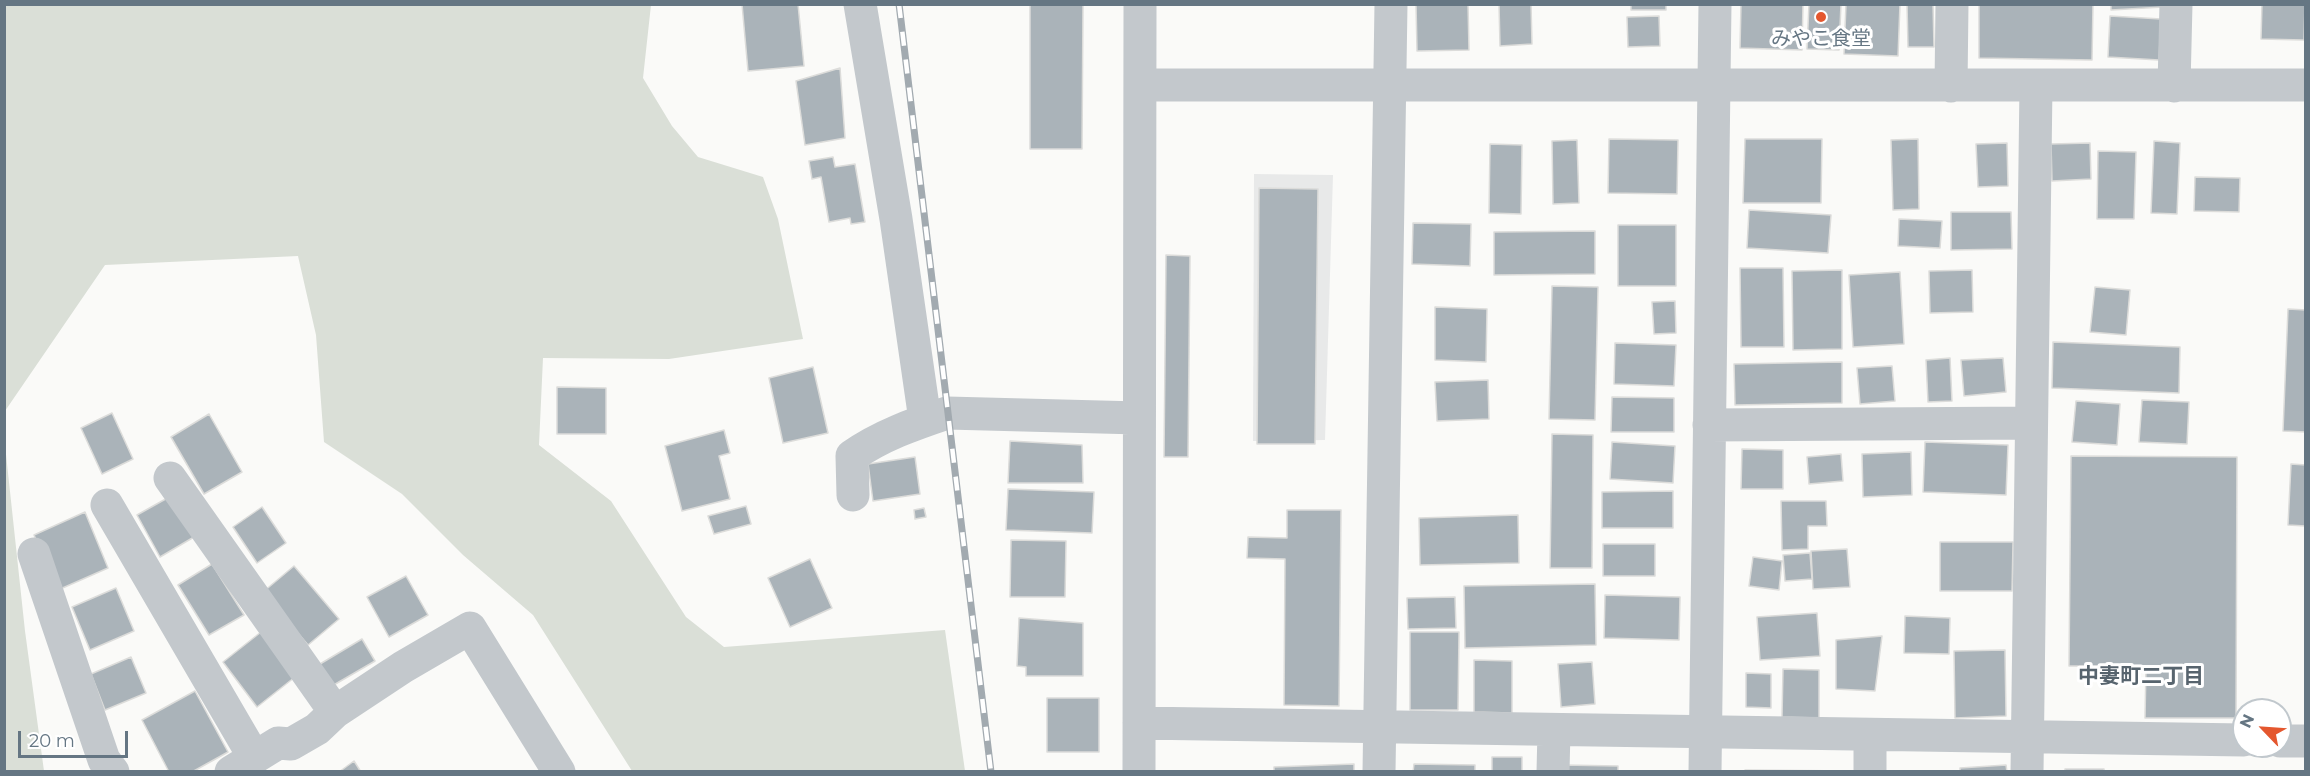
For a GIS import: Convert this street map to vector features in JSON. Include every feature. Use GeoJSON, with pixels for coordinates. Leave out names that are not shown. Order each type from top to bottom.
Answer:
{"type":"FeatureCollection","features":[{"type":"Feature","properties":{"kind":"street"},"geometry":{"type":"LineString","coordinates":[[860,4],[892,195],[925,420]]}},
{"type":"Feature","properties":{"kind":"street"},"geometry":{"type":"LineString","coordinates":[[1139,771],[1140,4]]}},
{"type":"Feature","properties":{"kind":"street"},"geometry":{"type":"LineString","coordinates":[[1379,771],[1391,4]]}},
{"type":"Feature","properties":{"kind":"street"},"geometry":{"type":"LineString","coordinates":[[1705,771],[1715,4]]}},
{"type":"Feature","properties":{"kind":"street"},"geometry":{"type":"LineString","coordinates":[[1951,86],[1952,4]]}},
{"type":"Feature","properties":{"kind":"street"},"geometry":{"type":"LineString","coordinates":[[2174,86],[2176,4]]}},
{"type":"Feature","properties":{"kind":"street"},"geometry":{"type":"LineString","coordinates":[[2027,771],[2036,85]]}},
{"type":"Feature","properties":{"kind":"street"},"geometry":{"type":"LineString","coordinates":[[1140,86],[2306,85]]}},
{"type":"Feature","properties":{"kind":"street"},"geometry":{"type":"LineString","coordinates":[[854,495],[852,456],[869,444],[947,413],[1139,417]]}},
{"type":"Feature","properties":{"kind":"street"},"geometry":{"type":"LineString","coordinates":[[1709,425],[2031,423]]}},
{"type":"Feature","properties":{"kind":"street"},"geometry":{"type":"LineString","coordinates":[[170,478],[335,712]]}},
{"type":"Feature","properties":{"kind":"street"},"geometry":{"type":"LineString","coordinates":[[107,505],[243,764],[278,743],[291,744],[317,729],[335,712],[403,667],[470,628],[559,771]]}},
{"type":"Feature","properties":{"kind":"street"},"geometry":{"type":"LineString","coordinates":[[34,554],[104,760],[113,771]]}},
{"type":"Feature","properties":{"kind":"street"},"geometry":{"type":"LineString","coordinates":[[1139,723],[2232,740]]}},
{"type":"Feature","properties":{"kind":"street"},"geometry":{"type":"LineString","coordinates":[[1553,771],[1554,730]]}},
{"type":"Feature","properties":{"kind":"street"},"geometry":{"type":"LineString","coordinates":[[1870,735],[1870,771]]}},
{"type":"Feature","properties":{"kind":"shaded area"},"geometry":{"type":"Polygon","coordinates":[[[5,4],[651,5],[643,78],[672,126],[698,157],[763,177],[778,219],[803,339],[669,359],[543,358],[539,445],[611,501],[686,617],[724,647],[945,630],[965,771],[632,771],[533,615],[463,555],[402,494],[324,442],[316,335],[298,256],[105,265],[5,411],[5,4]]]}},
{"type":"Feature","properties":{"kind":"shaded area"},"geometry":{"type":"Polygon","coordinates":[[[1254,174],[1333,175],[1325,440],[1253,441],[1254,174]]]}},
{"type":"Feature","properties":{"kind":"shaded area"},"geometry":{"type":"Polygon","coordinates":[[[5,445],[25,631],[44,771],[5,771],[5,445]]]}},
{"type":"Feature","properties":{"kind":"building"},"geometry":{"type":"Polygon","coordinates":[[[742,4],[798,4],[804,66],[748,71],[742,4]]]}},
{"type":"Feature","properties":{"kind":"building"},"geometry":{"type":"Polygon","coordinates":[[[1030,4],[1083,4],[1082,149],[1030,149],[1030,4]]]}},
{"type":"Feature","properties":{"kind":"building"},"geometry":{"type":"Polygon","coordinates":[[[1416,4],[1468,4],[1469,50],[1417,51],[1416,4]]]}},
{"type":"Feature","properties":{"kind":"building"},"geometry":{"type":"Polygon","coordinates":[[[1499,4],[1531,4],[1532,44],[1500,46],[1499,4]]]}},
{"type":"Feature","properties":{"kind":"building"},"geometry":{"type":"Polygon","coordinates":[[[1631,4],[1666,4],[1666,10],[1631,10],[1631,4]]]}},
{"type":"Feature","properties":{"kind":"building"},"geometry":{"type":"Polygon","coordinates":[[[1741,4],[1803,4],[1802,50],[1740,48],[1741,4]]]}},
{"type":"Feature","properties":{"kind":"building"},"geometry":{"type":"Polygon","coordinates":[[[1809,4],[1841,4],[1839,50],[1807,49],[1809,4]]]}},
{"type":"Feature","properties":{"kind":"building"},"geometry":{"type":"Polygon","coordinates":[[[1846,4],[1900,4],[1898,56],[1844,54],[1846,4]]]}},
{"type":"Feature","properties":{"kind":"building"},"geometry":{"type":"Polygon","coordinates":[[[1907,4],[1933,4],[1934,47],[1908,47],[1907,4]]]}},
{"type":"Feature","properties":{"kind":"building"},"geometry":{"type":"Polygon","coordinates":[[[1979,4],[2093,4],[2092,60],[1979,58],[1979,4]]]}},
{"type":"Feature","properties":{"kind":"building"},"geometry":{"type":"Polygon","coordinates":[[[2111,4],[2163,4],[2163,7],[2111,10],[2111,4]]]}},
{"type":"Feature","properties":{"kind":"building"},"geometry":{"type":"Polygon","coordinates":[[[2262,4],[2305,4],[2304,40],[2261,39],[2262,4]]]}},
{"type":"Feature","properties":{"kind":"building"},"geometry":{"type":"Polygon","coordinates":[[[1659,16],[1660,46],[1628,47],[1627,17],[1659,16]]]}},
{"type":"Feature","properties":{"kind":"building"},"geometry":{"type":"Polygon","coordinates":[[[2110,16],[2161,19],[2159,60],[2108,57],[2110,16]]]}},
{"type":"Feature","properties":{"kind":"building"},"geometry":{"type":"Polygon","coordinates":[[[840,68],[845,138],[805,145],[796,81],[840,68]]]}},
{"type":"Feature","properties":{"kind":"building"},"geometry":{"type":"Polygon","coordinates":[[[1609,139],[1678,140],[1677,194],[1608,193],[1609,139]]]}},
{"type":"Feature","properties":{"kind":"building"},"geometry":{"type":"Polygon","coordinates":[[[1745,139],[1822,139],[1821,203],[1743,203],[1745,139]]]}},
{"type":"Feature","properties":{"kind":"building"},"geometry":{"type":"Polygon","coordinates":[[[1918,139],[1919,209],[1893,210],[1891,140],[1918,139]]]}},
{"type":"Feature","properties":{"kind":"building"},"geometry":{"type":"Polygon","coordinates":[[[1577,140],[1579,203],[1553,204],[1552,141],[1577,140]]]}},
{"type":"Feature","properties":{"kind":"building"},"geometry":{"type":"Polygon","coordinates":[[[2154,141],[2180,143],[2177,214],[2151,213],[2154,141]]]}},
{"type":"Feature","properties":{"kind":"building"},"geometry":{"type":"Polygon","coordinates":[[[2007,143],[2008,186],[1978,187],[1976,144],[2007,143]]]}},
{"type":"Feature","properties":{"kind":"building"},"geometry":{"type":"Polygon","coordinates":[[[2090,143],[2091,179],[2052,181],[2051,144],[2090,143]]]}},
{"type":"Feature","properties":{"kind":"building"},"geometry":{"type":"Polygon","coordinates":[[[1490,144],[1522,145],[1521,214],[1489,213],[1490,144]]]}},
{"type":"Feature","properties":{"kind":"building"},"geometry":{"type":"Polygon","coordinates":[[[2098,151],[2136,152],[2134,219],[2097,219],[2098,151]]]}},
{"type":"Feature","properties":{"kind":"building"},"geometry":{"type":"Polygon","coordinates":[[[833,157],[835,167],[855,164],[865,222],[851,224],[850,218],[829,222],[821,177],[812,179],[809,161],[833,157]]]}},
{"type":"Feature","properties":{"kind":"building"},"geometry":{"type":"Polygon","coordinates":[[[2195,177],[2240,178],[2239,212],[2194,211],[2195,177]]]}},
{"type":"Feature","properties":{"kind":"building"},"geometry":{"type":"Polygon","coordinates":[[[1259,188],[1318,189],[1315,444],[1257,444],[1259,188]]]}},
{"type":"Feature","properties":{"kind":"building"},"geometry":{"type":"Polygon","coordinates":[[[1749,210],[1831,215],[1828,253],[1747,248],[1749,210]]]}},
{"type":"Feature","properties":{"kind":"building"},"geometry":{"type":"Polygon","coordinates":[[[1951,212],[2011,212],[2012,249],[1951,250],[1951,212]]]}},
{"type":"Feature","properties":{"kind":"building"},"geometry":{"type":"Polygon","coordinates":[[[1899,219],[1942,221],[1940,248],[1898,246],[1899,219]]]}},
{"type":"Feature","properties":{"kind":"building"},"geometry":{"type":"Polygon","coordinates":[[[1413,223],[1471,224],[1470,266],[1412,264],[1413,223]]]}},
{"type":"Feature","properties":{"kind":"building"},"geometry":{"type":"Polygon","coordinates":[[[1618,225],[1676,225],[1676,286],[1618,286],[1618,225]]]}},
{"type":"Feature","properties":{"kind":"building"},"geometry":{"type":"Polygon","coordinates":[[[1595,231],[1595,274],[1494,275],[1494,232],[1595,231]]]}},
{"type":"Feature","properties":{"kind":"building"},"geometry":{"type":"Polygon","coordinates":[[[1166,255],[1190,256],[1188,457],[1164,457],[1166,255]]]}},
{"type":"Feature","properties":{"kind":"building"},"geometry":{"type":"Polygon","coordinates":[[[1740,268],[1783,268],[1784,347],[1741,347],[1740,268]]]}},
{"type":"Feature","properties":{"kind":"building"},"geometry":{"type":"Polygon","coordinates":[[[1842,270],[1842,349],[1793,350],[1792,271],[1842,270]]]}},
{"type":"Feature","properties":{"kind":"building"},"geometry":{"type":"Polygon","coordinates":[[[1972,270],[1973,312],[1930,313],[1929,271],[1972,270]]]}},
{"type":"Feature","properties":{"kind":"building"},"geometry":{"type":"Polygon","coordinates":[[[1900,272],[1904,344],[1853,347],[1849,275],[1900,272]]]}},
{"type":"Feature","properties":{"kind":"building"},"geometry":{"type":"Polygon","coordinates":[[[1552,286],[1598,287],[1595,420],[1549,419],[1552,286]]]}},
{"type":"Feature","properties":{"kind":"building"},"geometry":{"type":"Polygon","coordinates":[[[2095,287],[2130,290],[2126,335],[2090,332],[2095,287]]]}},
{"type":"Feature","properties":{"kind":"building"},"geometry":{"type":"Polygon","coordinates":[[[1675,301],[1676,333],[1654,334],[1652,302],[1675,301]]]}},
{"type":"Feature","properties":{"kind":"building"},"geometry":{"type":"Polygon","coordinates":[[[1435,307],[1487,309],[1486,362],[1435,360],[1435,307]]]}},
{"type":"Feature","properties":{"kind":"building"},"geometry":{"type":"Polygon","coordinates":[[[2288,309],[2306,310],[2306,432],[2283,431],[2288,309]]]}},
{"type":"Feature","properties":{"kind":"building"},"geometry":{"type":"Polygon","coordinates":[[[2053,342],[2180,347],[2179,393],[2052,388],[2053,342]]]}},
{"type":"Feature","properties":{"kind":"building"},"geometry":{"type":"Polygon","coordinates":[[[1615,343],[1676,345],[1674,386],[1614,384],[1615,343]]]}},
{"type":"Feature","properties":{"kind":"building"},"geometry":{"type":"Polygon","coordinates":[[[1950,358],[1952,401],[1928,402],[1926,360],[1950,358]]]}},
{"type":"Feature","properties":{"kind":"building"},"geometry":{"type":"Polygon","coordinates":[[[2003,358],[2006,392],[1964,396],[1961,360],[2003,358]]]}},
{"type":"Feature","properties":{"kind":"building"},"geometry":{"type":"Polygon","coordinates":[[[1842,362],[1842,403],[1735,405],[1734,364],[1842,362]]]}},
{"type":"Feature","properties":{"kind":"building"},"geometry":{"type":"Polygon","coordinates":[[[1892,366],[1895,401],[1860,404],[1857,368],[1892,366]]]}},
{"type":"Feature","properties":{"kind":"building"},"geometry":{"type":"Polygon","coordinates":[[[813,367],[828,433],[783,443],[769,378],[813,367]]]}},
{"type":"Feature","properties":{"kind":"building"},"geometry":{"type":"Polygon","coordinates":[[[1488,380],[1489,419],[1437,421],[1435,382],[1488,380]]]}},
{"type":"Feature","properties":{"kind":"building"},"geometry":{"type":"Polygon","coordinates":[[[557,387],[606,388],[606,434],[557,434],[557,387]]]}},
{"type":"Feature","properties":{"kind":"building"},"geometry":{"type":"Polygon","coordinates":[[[1612,397],[1674,398],[1674,432],[1611,432],[1612,397]]]}},
{"type":"Feature","properties":{"kind":"building"},"geometry":{"type":"Polygon","coordinates":[[[2142,400],[2189,402],[2187,444],[2139,442],[2142,400]]]}},
{"type":"Feature","properties":{"kind":"building"},"geometry":{"type":"Polygon","coordinates":[[[2076,401],[2120,404],[2117,445],[2072,442],[2076,401]]]}},
{"type":"Feature","properties":{"kind":"building"},"geometry":{"type":"Polygon","coordinates":[[[112,413],[133,459],[102,474],[81,428],[112,413]]]}},
{"type":"Feature","properties":{"kind":"building"},"geometry":{"type":"Polygon","coordinates":[[[209,414],[242,472],[204,494],[171,437],[209,414]]]}},
{"type":"Feature","properties":{"kind":"building"},"geometry":{"type":"Polygon","coordinates":[[[724,430],[730,453],[719,456],[730,499],[682,511],[665,446],[724,430]]]}},
{"type":"Feature","properties":{"kind":"building"},"geometry":{"type":"Polygon","coordinates":[[[1552,434],[1593,435],[1592,568],[1550,568],[1552,434]]]}},
{"type":"Feature","properties":{"kind":"building"},"geometry":{"type":"Polygon","coordinates":[[[1010,441],[1082,445],[1083,483],[1008,483],[1010,441]]]}},
{"type":"Feature","properties":{"kind":"building"},"geometry":{"type":"Polygon","coordinates":[[[1612,442],[1675,446],[1673,483],[1610,479],[1612,442]]]}},
{"type":"Feature","properties":{"kind":"building"},"geometry":{"type":"Polygon","coordinates":[[[1925,442],[2008,445],[2006,495],[1923,492],[1925,442]]]}},
{"type":"Feature","properties":{"kind":"building"},"geometry":{"type":"Polygon","coordinates":[[[1742,449],[1783,450],[1783,489],[1741,489],[1742,449]]]}},
{"type":"Feature","properties":{"kind":"building"},"geometry":{"type":"Polygon","coordinates":[[[1911,452],[1912,495],[1863,497],[1862,454],[1911,452]]]}},
{"type":"Feature","properties":{"kind":"building"},"geometry":{"type":"Polygon","coordinates":[[[1841,454],[1843,481],[1809,484],[1807,457],[1841,454]]]}},
{"type":"Feature","properties":{"kind":"building"},"geometry":{"type":"Polygon","coordinates":[[[2071,456],[2237,457],[2236,698],[2232,698],[2232,718],[2145,718],[2146,666],[2069,666],[2071,456]]]}},
{"type":"Feature","properties":{"kind":"building"},"geometry":{"type":"Polygon","coordinates":[[[915,457],[920,494],[873,501],[868,464],[915,457]]]}},
{"type":"Feature","properties":{"kind":"building"},"geometry":{"type":"Polygon","coordinates":[[[2291,464],[2306,465],[2306,526],[2288,525],[2291,464]]]}},
{"type":"Feature","properties":{"kind":"building"},"geometry":{"type":"Polygon","coordinates":[[[1008,489],[1094,492],[1092,533],[1006,530],[1008,489]]]}},
{"type":"Feature","properties":{"kind":"building"},"geometry":{"type":"Polygon","coordinates":[[[1673,491],[1673,528],[1602,528],[1602,492],[1673,491]]]}},
{"type":"Feature","properties":{"kind":"building"},"geometry":{"type":"Polygon","coordinates":[[[171,496],[194,537],[160,557],[137,515],[171,496]]]}},
{"type":"Feature","properties":{"kind":"building"},"geometry":{"type":"Polygon","coordinates":[[[1781,501],[1826,501],[1827,526],[1808,526],[1808,549],[1782,550],[1781,501]]]}},
{"type":"Feature","properties":{"kind":"building"},"geometry":{"type":"Polygon","coordinates":[[[746,506],[751,524],[714,534],[708,516],[746,506]]]}},
{"type":"Feature","properties":{"kind":"building"},"geometry":{"type":"Polygon","coordinates":[[[262,507],[286,543],[257,563],[233,527],[262,507]]]}},
{"type":"Feature","properties":{"kind":"building"},"geometry":{"type":"Polygon","coordinates":[[[924,508],[926,517],[915,519],[914,510],[924,508]]]}},
{"type":"Feature","properties":{"kind":"building"},"geometry":{"type":"Polygon","coordinates":[[[1287,510],[1341,510],[1339,706],[1284,705],[1285,559],[1247,558],[1248,537],[1287,538],[1287,510]]]}},
{"type":"Feature","properties":{"kind":"building"},"geometry":{"type":"Polygon","coordinates":[[[85,512],[108,568],[58,590],[34,535],[85,512]]]}},
{"type":"Feature","properties":{"kind":"building"},"geometry":{"type":"Polygon","coordinates":[[[1518,515],[1519,563],[1420,565],[1419,518],[1518,515]]]}},
{"type":"Feature","properties":{"kind":"building"},"geometry":{"type":"Polygon","coordinates":[[[1011,540],[1066,541],[1065,597],[1010,597],[1011,540]]]}},
{"type":"Feature","properties":{"kind":"building"},"geometry":{"type":"Polygon","coordinates":[[[1940,542],[2013,542],[2012,591],[1940,591],[1940,542]]]}},
{"type":"Feature","properties":{"kind":"building"},"geometry":{"type":"Polygon","coordinates":[[[1603,544],[1655,544],[1655,576],[1603,576],[1603,544]]]}},
{"type":"Feature","properties":{"kind":"building"},"geometry":{"type":"Polygon","coordinates":[[[1847,549],[1850,587],[1813,589],[1811,551],[1847,549]]]}},
{"type":"Feature","properties":{"kind":"building"},"geometry":{"type":"Polygon","coordinates":[[[1810,553],[1812,579],[1785,581],[1783,555],[1810,553]]]}},
{"type":"Feature","properties":{"kind":"building"},"geometry":{"type":"Polygon","coordinates":[[[1753,557],[1782,561],[1779,590],[1749,586],[1753,557]]]}},
{"type":"Feature","properties":{"kind":"building"},"geometry":{"type":"Polygon","coordinates":[[[810,559],[832,608],[790,627],[768,578],[810,559]]]}},
{"type":"Feature","properties":{"kind":"building"},"geometry":{"type":"Polygon","coordinates":[[[212,564],[244,615],[209,635],[178,585],[212,564]]]}},
{"type":"Feature","properties":{"kind":"building"},"geometry":{"type":"Polygon","coordinates":[[[294,566],[339,619],[308,645],[263,592],[294,566]]]}},
{"type":"Feature","properties":{"kind":"building"},"geometry":{"type":"Polygon","coordinates":[[[406,576],[428,615],[389,637],[367,597],[406,576]]]}},
{"type":"Feature","properties":{"kind":"building"},"geometry":{"type":"Polygon","coordinates":[[[1595,584],[1596,645],[1465,648],[1464,586],[1595,584]]]}},
{"type":"Feature","properties":{"kind":"building"},"geometry":{"type":"Polygon","coordinates":[[[116,588],[134,631],[90,650],[72,607],[116,588]]]}},
{"type":"Feature","properties":{"kind":"building"},"geometry":{"type":"Polygon","coordinates":[[[1605,595],[1680,597],[1679,640],[1604,638],[1605,595]]]}},
{"type":"Feature","properties":{"kind":"building"},"geometry":{"type":"Polygon","coordinates":[[[1455,597],[1456,628],[1408,629],[1407,598],[1455,597]]]}},
{"type":"Feature","properties":{"kind":"building"},"geometry":{"type":"Polygon","coordinates":[[[1817,613],[1820,656],[1760,660],[1757,617],[1817,613]]]}},
{"type":"Feature","properties":{"kind":"building"},"geometry":{"type":"Polygon","coordinates":[[[1905,616],[1950,618],[1949,654],[1904,653],[1905,616]]]}},
{"type":"Feature","properties":{"kind":"building"},"geometry":{"type":"Polygon","coordinates":[[[1019,618],[1083,623],[1083,676],[1026,676],[1026,667],[1017,666],[1019,618]]]}},
{"type":"Feature","properties":{"kind":"building"},"geometry":{"type":"Polygon","coordinates":[[[261,632],[295,677],[257,707],[223,662],[261,632]]]}},
{"type":"Feature","properties":{"kind":"building"},"geometry":{"type":"Polygon","coordinates":[[[1410,632],[1459,632],[1458,710],[1410,710],[1410,632]]]}},
{"type":"Feature","properties":{"kind":"building"},"geometry":{"type":"Polygon","coordinates":[[[1882,636],[1875,691],[1836,689],[1836,640],[1882,636]]]}},
{"type":"Feature","properties":{"kind":"building"},"geometry":{"type":"Polygon","coordinates":[[[362,639],[375,661],[332,686],[320,664],[362,639]]]}},
{"type":"Feature","properties":{"kind":"building"},"geometry":{"type":"Polygon","coordinates":[[[2005,650],[2006,716],[1955,718],[1954,651],[2005,650]]]}},
{"type":"Feature","properties":{"kind":"building"},"geometry":{"type":"Polygon","coordinates":[[[131,657],[146,693],[105,710],[91,674],[131,657]]]}},
{"type":"Feature","properties":{"kind":"building"},"geometry":{"type":"Polygon","coordinates":[[[1474,660],[1512,661],[1512,713],[1474,712],[1474,660]]]}},
{"type":"Feature","properties":{"kind":"building"},"geometry":{"type":"Polygon","coordinates":[[[1592,662],[1595,704],[1561,707],[1558,664],[1592,662]]]}},
{"type":"Feature","properties":{"kind":"building"},"geometry":{"type":"Polygon","coordinates":[[[1783,669],[1819,670],[1819,718],[1782,717],[1783,669]]]}},
{"type":"Feature","properties":{"kind":"building"},"geometry":{"type":"Polygon","coordinates":[[[1746,673],[1771,674],[1771,708],[1746,707],[1746,673]]]}},
{"type":"Feature","properties":{"kind":"building"},"geometry":{"type":"Polygon","coordinates":[[[195,691],[228,752],[192,772],[169,772],[142,720],[195,691]]]}},
{"type":"Feature","properties":{"kind":"building"},"geometry":{"type":"Polygon","coordinates":[[[1047,698],[1099,698],[1099,752],[1047,752],[1047,698]]]}},
{"type":"Feature","properties":{"kind":"building"},"geometry":{"type":"Polygon","coordinates":[[[1492,757],[1522,757],[1522,772],[1492,772],[1492,757]]]}},
{"type":"Feature","properties":{"kind":"building"},"geometry":{"type":"Polygon","coordinates":[[[354,761],[361,772],[339,772],[354,761]]]}},
{"type":"Feature","properties":{"kind":"building"},"geometry":{"type":"Polygon","coordinates":[[[1354,764],[1354,772],[1274,772],[1274,767],[1354,764]]]}},
{"type":"Feature","properties":{"kind":"building"},"geometry":{"type":"Polygon","coordinates":[[[1414,764],[1475,765],[1475,772],[1413,772],[1414,764]]]}},
{"type":"Feature","properties":{"kind":"building"},"geometry":{"type":"Polygon","coordinates":[[[1563,765],[1618,766],[1618,772],[1563,772],[1563,765]]]}},
{"type":"Feature","properties":{"kind":"building"},"geometry":{"type":"Polygon","coordinates":[[[2006,765],[2007,772],[1960,772],[1960,768],[2006,765]]]}},
{"type":"Feature","properties":{"kind":"building"},"geometry":{"type":"Polygon","coordinates":[[[2065,769],[2104,769],[2104,772],[2065,772],[2065,769]]]}},
{"type":"Feature","properties":{"kind":"building"},"geometry":{"type":"Polygon","coordinates":[[[1745,770],[1853,771],[1745,772],[1745,770]]]}},
{"type":"Feature","properties":{"kind":"railway"},"geometry":{"type":"LineString","coordinates":[[899,4],[991,772]]}},
{"type":"Feature","properties":{"kind":"place","name":"みやこ食堂"},"geometry":{"type":"Point","coordinates":[1821,17]}},
{"type":"Feature","properties":{"kind":"district","name":"中妻町二丁目"},"geometry":{"type":"Point","coordinates":[2141,677]}}]}
